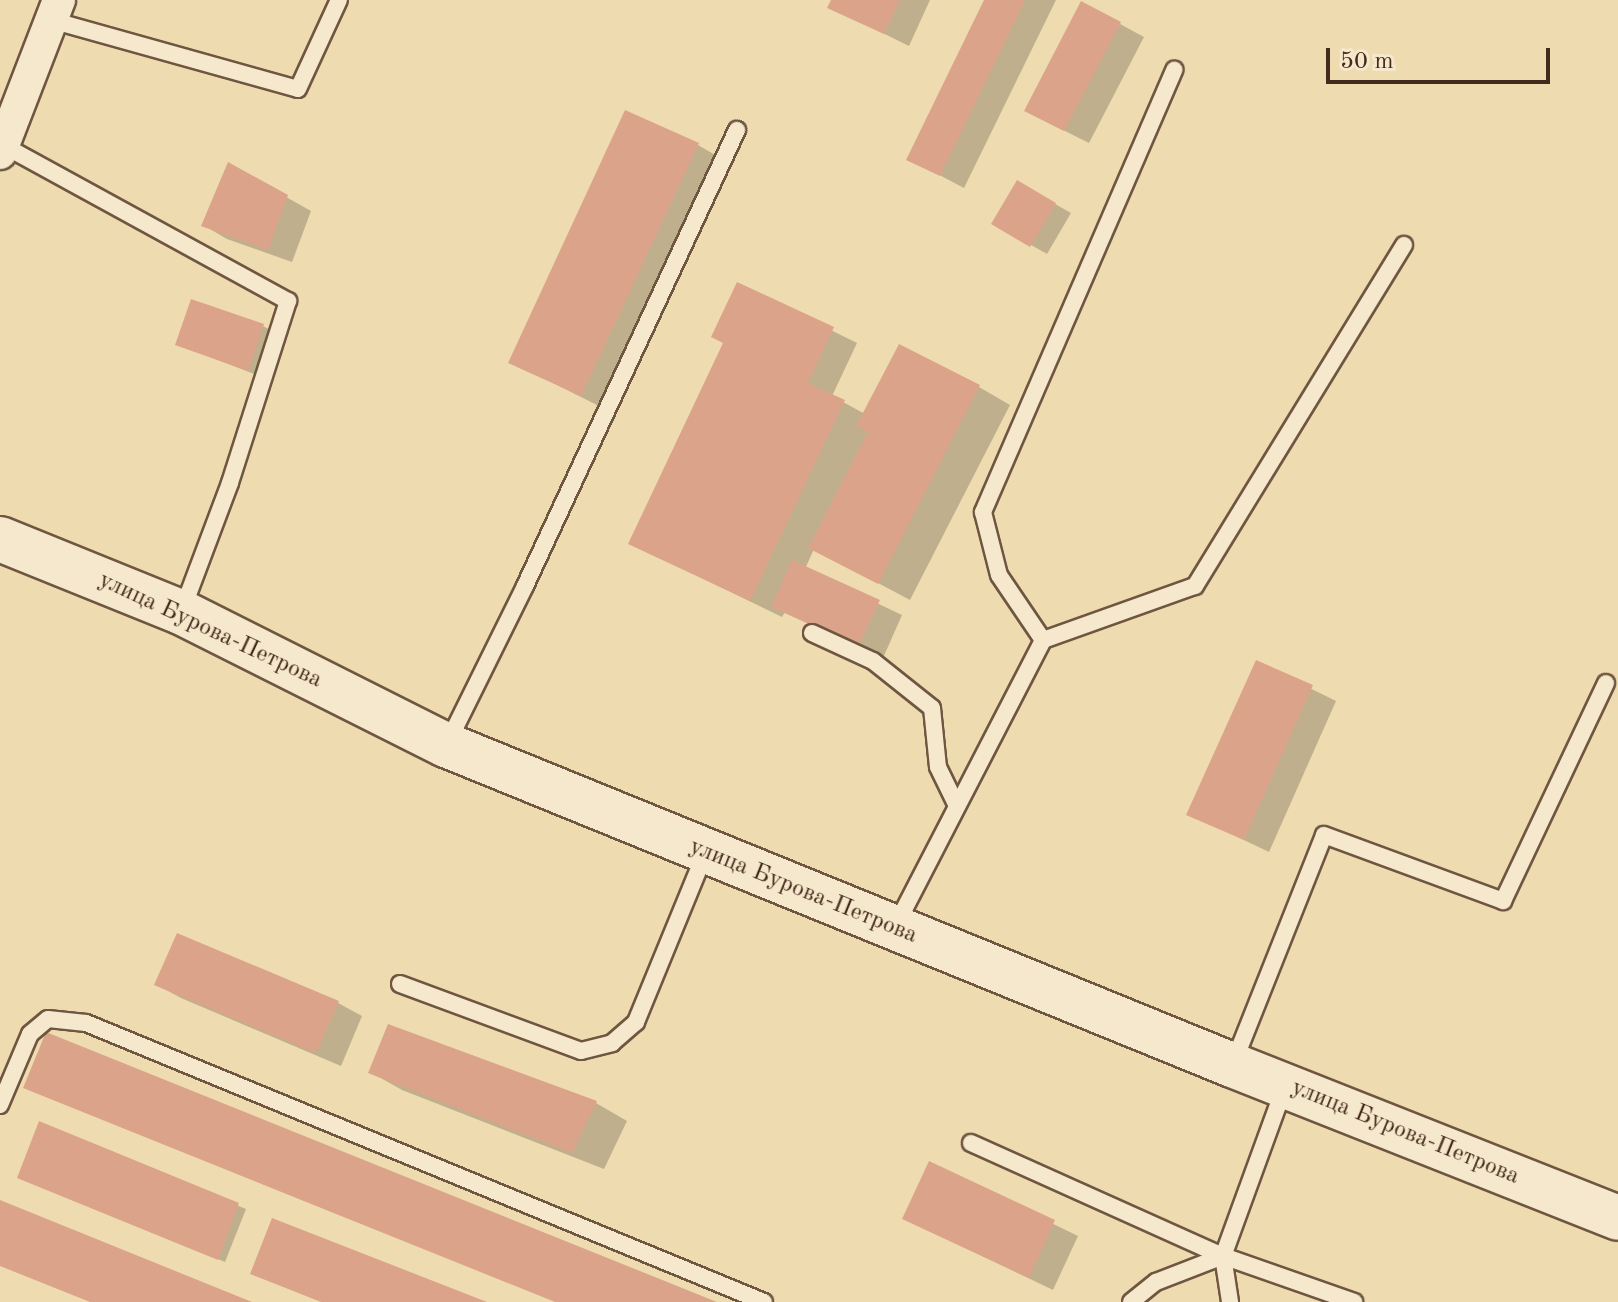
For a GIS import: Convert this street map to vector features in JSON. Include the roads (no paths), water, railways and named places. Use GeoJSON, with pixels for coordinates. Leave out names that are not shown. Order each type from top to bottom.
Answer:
{"type":"FeatureCollection","features":[{"type":"Feature","properties":{"kind":"main road","name":"улица Бурова-Петрова"},"geometry":{"type":"LineString","coordinates":[[0,539],[181,612],[446,745],[706,853],[1618,1218]]}},
{"type":"Feature","properties":{"kind":"street"},"geometry":{"type":"LineString","coordinates":[[2,149],[55,10]]}},
{"type":"Feature","properties":{"kind":"lane"},"geometry":{"type":"LineString","coordinates":[[55,10],[298,89],[339,0]]}},
{"type":"Feature","properties":{"kind":"lane"},"geometry":{"type":"LineString","coordinates":[[1043,640],[999,575],[983,512],[1174,70]]}},
{"type":"Feature","properties":{"kind":"lane"},"geometry":{"type":"LineString","coordinates":[[446,745],[525,586],[737,130]]}},
{"type":"Feature","properties":{"kind":"lane"},"geometry":{"type":"LineString","coordinates":[[2,149],[288,301],[230,483],[181,612]]}},
{"type":"Feature","properties":{"kind":"lane"},"geometry":{"type":"LineString","coordinates":[[895,928],[1043,640],[1195,586],[1404,245]]}},
{"type":"Feature","properties":{"kind":"lane"},"geometry":{"type":"LineString","coordinates":[[812,633],[873,661],[932,708],[938,767],[957,806]]}},
{"type":"Feature","properties":{"kind":"lane"},"geometry":{"type":"LineString","coordinates":[[1232,1065],[1324,835],[1503,901],[1606,683]]}},
{"type":"Feature","properties":{"kind":"lane"},"geometry":{"type":"LineString","coordinates":[[400,984],[581,1051],[612,1043],[636,1022],[706,853]]}},
{"type":"Feature","properties":{"kind":"lane"},"geometry":{"type":"LineString","coordinates":[[0,1105],[30,1034],[48,1019],[86,1023],[764,1302]]}},
{"type":"Feature","properties":{"kind":"lane"},"geometry":{"type":"LineString","coordinates":[[1230,1302],[1223,1256],[1286,1085]]}},
{"type":"Feature","properties":{"kind":"lane"},"geometry":{"type":"LineString","coordinates":[[971,1143],[1223,1256],[1354,1302]]}},
{"type":"Feature","properties":{"kind":"lane"},"geometry":{"type":"LineString","coordinates":[[1131,1302],[1156,1282],[1223,1256]]}}]}
